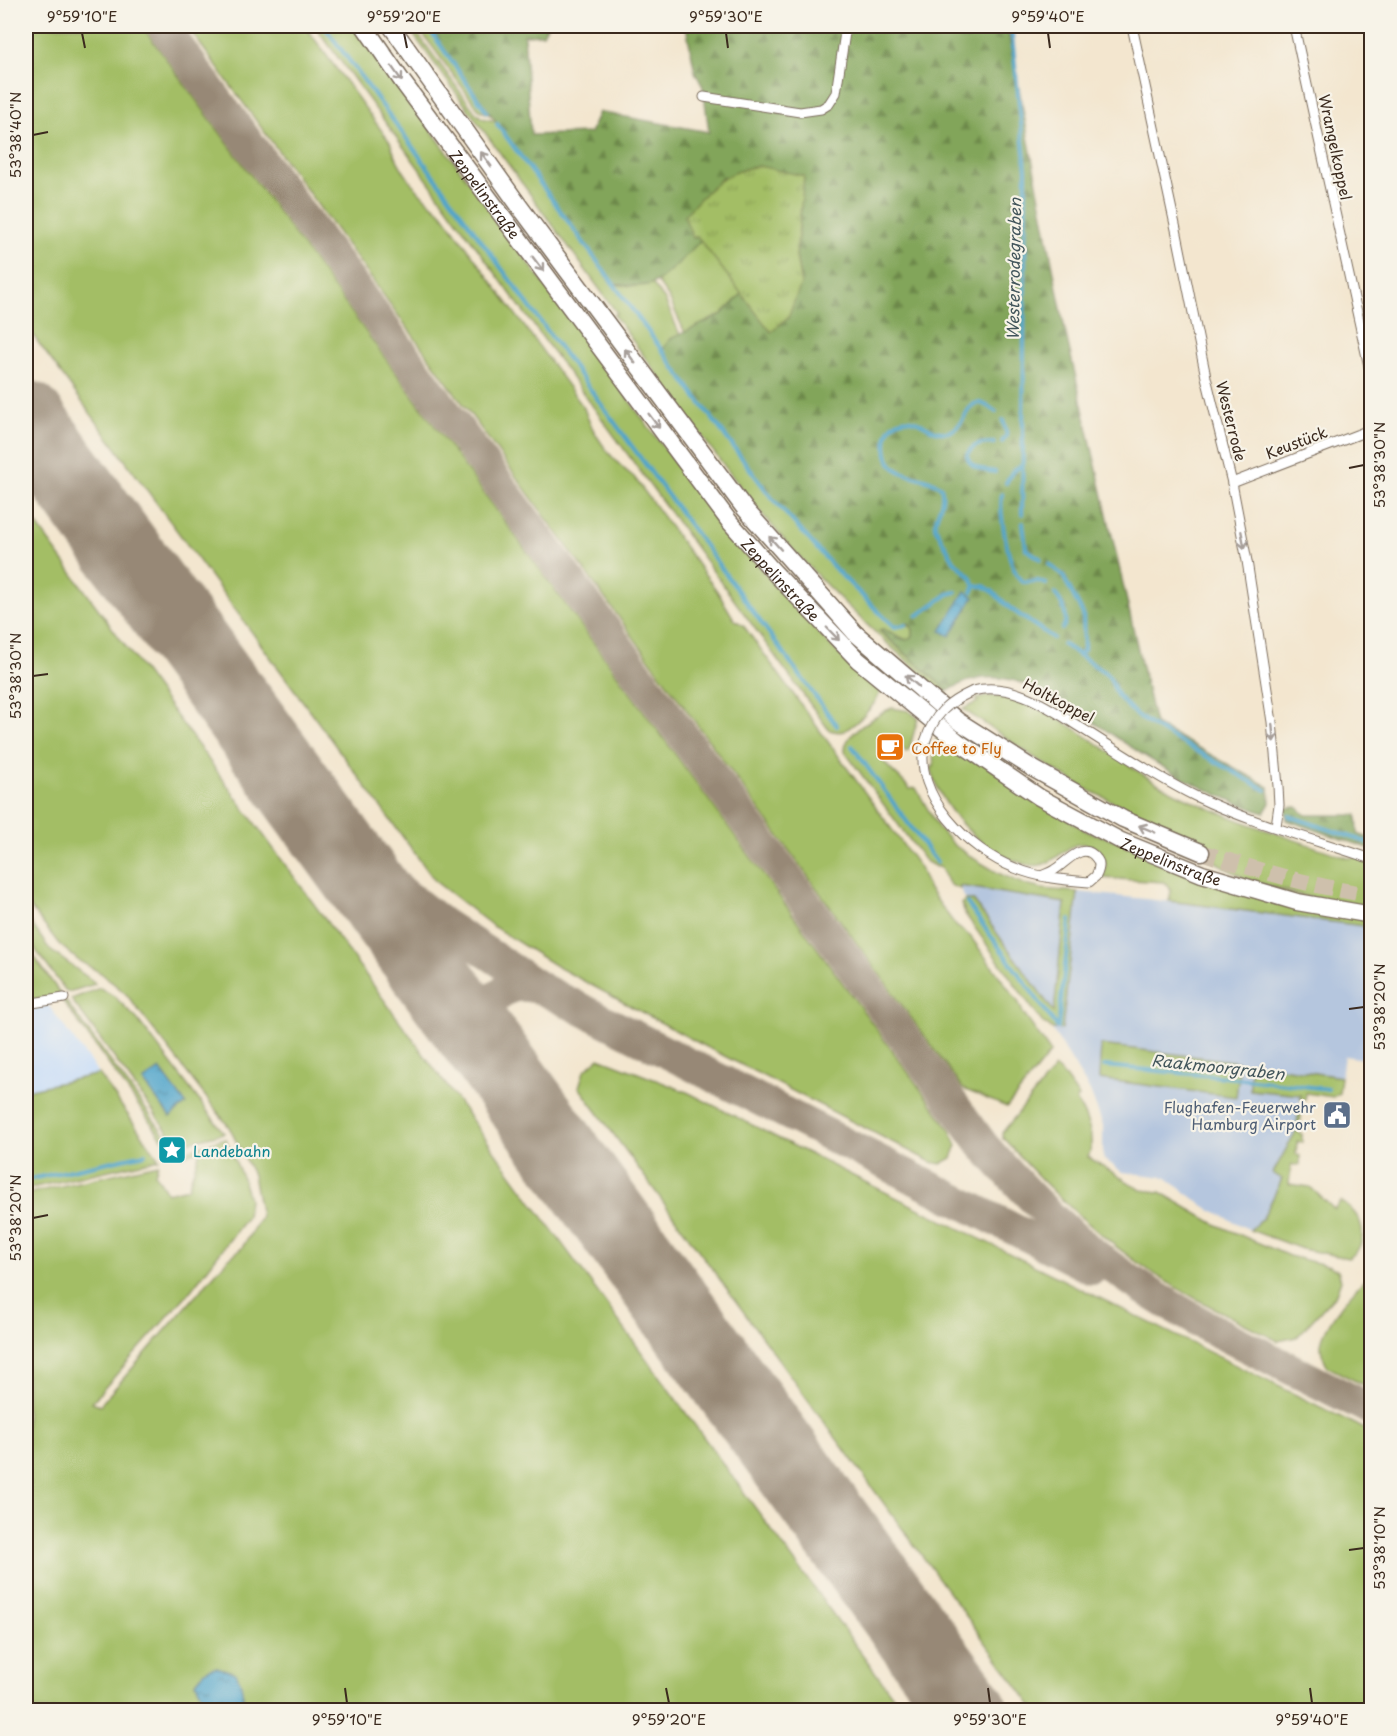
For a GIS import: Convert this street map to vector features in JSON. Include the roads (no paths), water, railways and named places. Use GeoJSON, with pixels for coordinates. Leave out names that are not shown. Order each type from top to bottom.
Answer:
{"type":"FeatureCollection","features":[{"type":"Feature","properties":{"kind":"highway","name":"Zeppelinstraße"},"geometry":{"type":"LineString","coordinates":[[364,26],[423,110],[729,521],[772,571],[858,660],[980,758],[1039,797],[1089,825],[1162,858],[1272,896],[1371,915]]}},
{"type":"Feature","properties":{"kind":"highway","name":"Zeppelinstraße"},"geometry":{"type":"LineString","coordinates":[[391,26],[527,216],[737,500],[855,633],[958,721],[1032,768],[1123,819],[1201,852]]}},
{"type":"Feature","properties":{"kind":"street"},"geometry":{"type":"LineString","coordinates":[[704,97],[800,112],[821,109],[829,104],[836,93],[846,26]]}},
{"type":"Feature","properties":{"kind":"street","name":"Westerrode"},"geometry":{"type":"LineString","coordinates":[[1132,26],[1247,561],[1272,722],[1279,805],[1276,826]]}},
{"type":"Feature","properties":{"kind":"street","name":"Wrangelkoppel"},"geometry":{"type":"LineString","coordinates":[[1293,26],[1371,380]]}},
{"type":"Feature","properties":{"kind":"street","name":"Keustück"},"geometry":{"type":"LineString","coordinates":[[1232,483],[1371,429]]}},
{"type":"Feature","properties":{"kind":"street","name":"Holtkoppel"},"geometry":{"type":"LineString","coordinates":[[1041,876],[1054,870],[1076,853],[1083,851],[1097,858],[1099,864],[1096,876],[1089,882],[1041,876],[1014,868],[997,860],[971,842],[956,826],[930,790],[924,770],[923,751],[931,726],[942,710],[973,691],[988,688],[1017,693],[1034,700],[1166,781],[1240,815],[1371,859]]}},
{"type":"Feature","properties":{"kind":"street"},"geometry":{"type":"LineString","coordinates":[[26,1004],[64,998]]}},
{"type":"Feature","properties":{"kind":"water"},"geometry":{"type":"Polygon","coordinates":[[[965,591],[974,597],[950,636],[941,631],[965,591]]]}},
{"type":"Feature","properties":{"kind":"water"},"geometry":{"type":"Polygon","coordinates":[[[160,1069],[186,1104],[170,1117],[143,1081],[160,1069]]]}},
{"type":"Feature","properties":{"kind":"water"},"geometry":{"type":"Polygon","coordinates":[[[217,1667],[236,1673],[241,1684],[245,1710],[206,1710],[204,1699],[196,1683],[205,1672],[217,1667]]]}},
{"type":"Feature","properties":{"kind":"waterway"},"geometry":{"type":"LineString","coordinates":[[324,26],[837,726]]}},
{"type":"Feature","properties":{"kind":"waterway"},"geometry":{"type":"LineString","coordinates":[[427,26],[487,112]]}},
{"type":"Feature","properties":{"kind":"waterway","name":"Westerrodegraben"},"geometry":{"type":"LineString","coordinates":[[1011,26],[1026,170],[1022,514]]}},
{"type":"Feature","properties":{"kind":"waterway"},"geometry":{"type":"LineString","coordinates":[[497,124],[771,497],[837,571],[894,627],[905,625]]}},
{"type":"Feature","properties":{"kind":"waterway"},"geometry":{"type":"LineString","coordinates":[[975,586],[971,577],[954,561],[935,527],[942,498],[941,487],[934,482],[908,475],[893,466],[888,458],[886,440],[890,428],[899,421],[911,420],[936,431],[948,432],[961,423],[973,405],[978,403],[986,405],[996,412]]}},
{"type":"Feature","properties":{"kind":"waterway"},"geometry":{"type":"LineString","coordinates":[[1002,442],[1007,435],[1003,420]]}},
{"type":"Feature","properties":{"kind":"waterway"},"geometry":{"type":"LineString","coordinates":[[994,443],[974,447],[967,456],[974,466],[995,472]]}},
{"type":"Feature","properties":{"kind":"waterway"},"geometry":{"type":"LineString","coordinates":[[1006,483],[1012,472],[1021,466]]}},
{"type":"Feature","properties":{"kind":"waterway"},"geometry":{"type":"LineString","coordinates":[[1002,494],[1006,541],[1013,566],[1023,582],[1038,581],[1046,584]]}},
{"type":"Feature","properties":{"kind":"waterway","name":"Westerrodegraben"},"geometry":{"type":"LineString","coordinates":[[1023,523],[1026,549],[1041,559]]}},
{"type":"Feature","properties":{"kind":"waterway","name":"Westerrodegraben"},"geometry":{"type":"LineString","coordinates":[[1049,564],[1063,576],[1083,614],[1084,650],[1078,655]]}},
{"type":"Feature","properties":{"kind":"waterway"},"geometry":{"type":"LineString","coordinates":[[975,586],[984,586],[992,591],[1011,609],[1053,638]]}},
{"type":"Feature","properties":{"kind":"waterway"},"geometry":{"type":"LineString","coordinates":[[972,592],[975,586]]}},
{"type":"Feature","properties":{"kind":"waterway"},"geometry":{"type":"LineString","coordinates":[[917,616],[948,594],[956,592]]}},
{"type":"Feature","properties":{"kind":"waterway"},"geometry":{"type":"LineString","coordinates":[[1055,594],[1064,611],[1065,621],[1062,629]]}},
{"type":"Feature","properties":{"kind":"waterway"},"geometry":{"type":"LineString","coordinates":[[1063,644],[1104,672],[1110,678],[1117,695],[1135,714],[1266,790]]}},
{"type":"Feature","properties":{"kind":"waterway"},"geometry":{"type":"LineString","coordinates":[[852,746],[937,863]]}},
{"type":"Feature","properties":{"kind":"waterway"},"geometry":{"type":"LineString","coordinates":[[1289,816],[1372,844]]}},
{"type":"Feature","properties":{"kind":"waterway"},"geometry":{"type":"LineString","coordinates":[[967,903],[1058,1028]]}},
{"type":"Feature","properties":{"kind":"waterway"},"geometry":{"type":"LineString","coordinates":[[1058,1028],[1070,920]]}},
{"type":"Feature","properties":{"kind":"waterway","name":"Raakmoorgraben"},"geometry":{"type":"LineString","coordinates":[[1104,1066],[1328,1089]]}},
{"type":"Feature","properties":{"kind":"waterway","name":"Raakmoorgraben"},"geometry":{"type":"LineString","coordinates":[[26,1180],[145,1154]]}},
{"type":"Feature","properties":{"kind":"tunnel"},"geometry":{"type":"LineString","coordinates":[[1201,852],[1307,883],[1372,895]]}},
{"type":"Feature","properties":{"kind":"place","name":"Coffee to Fly"},"geometry":{"type":"Point","coordinates":[890,747]}},
{"type":"Feature","properties":{"kind":"place","name":"Flughafen-Feuerwehr Hamburg Airport"},"geometry":{"type":"Point","coordinates":[1337,1115]}},
{"type":"Feature","properties":{"kind":"place","name":"Landebahn"},"geometry":{"type":"Point","coordinates":[172,1150]}}]}
